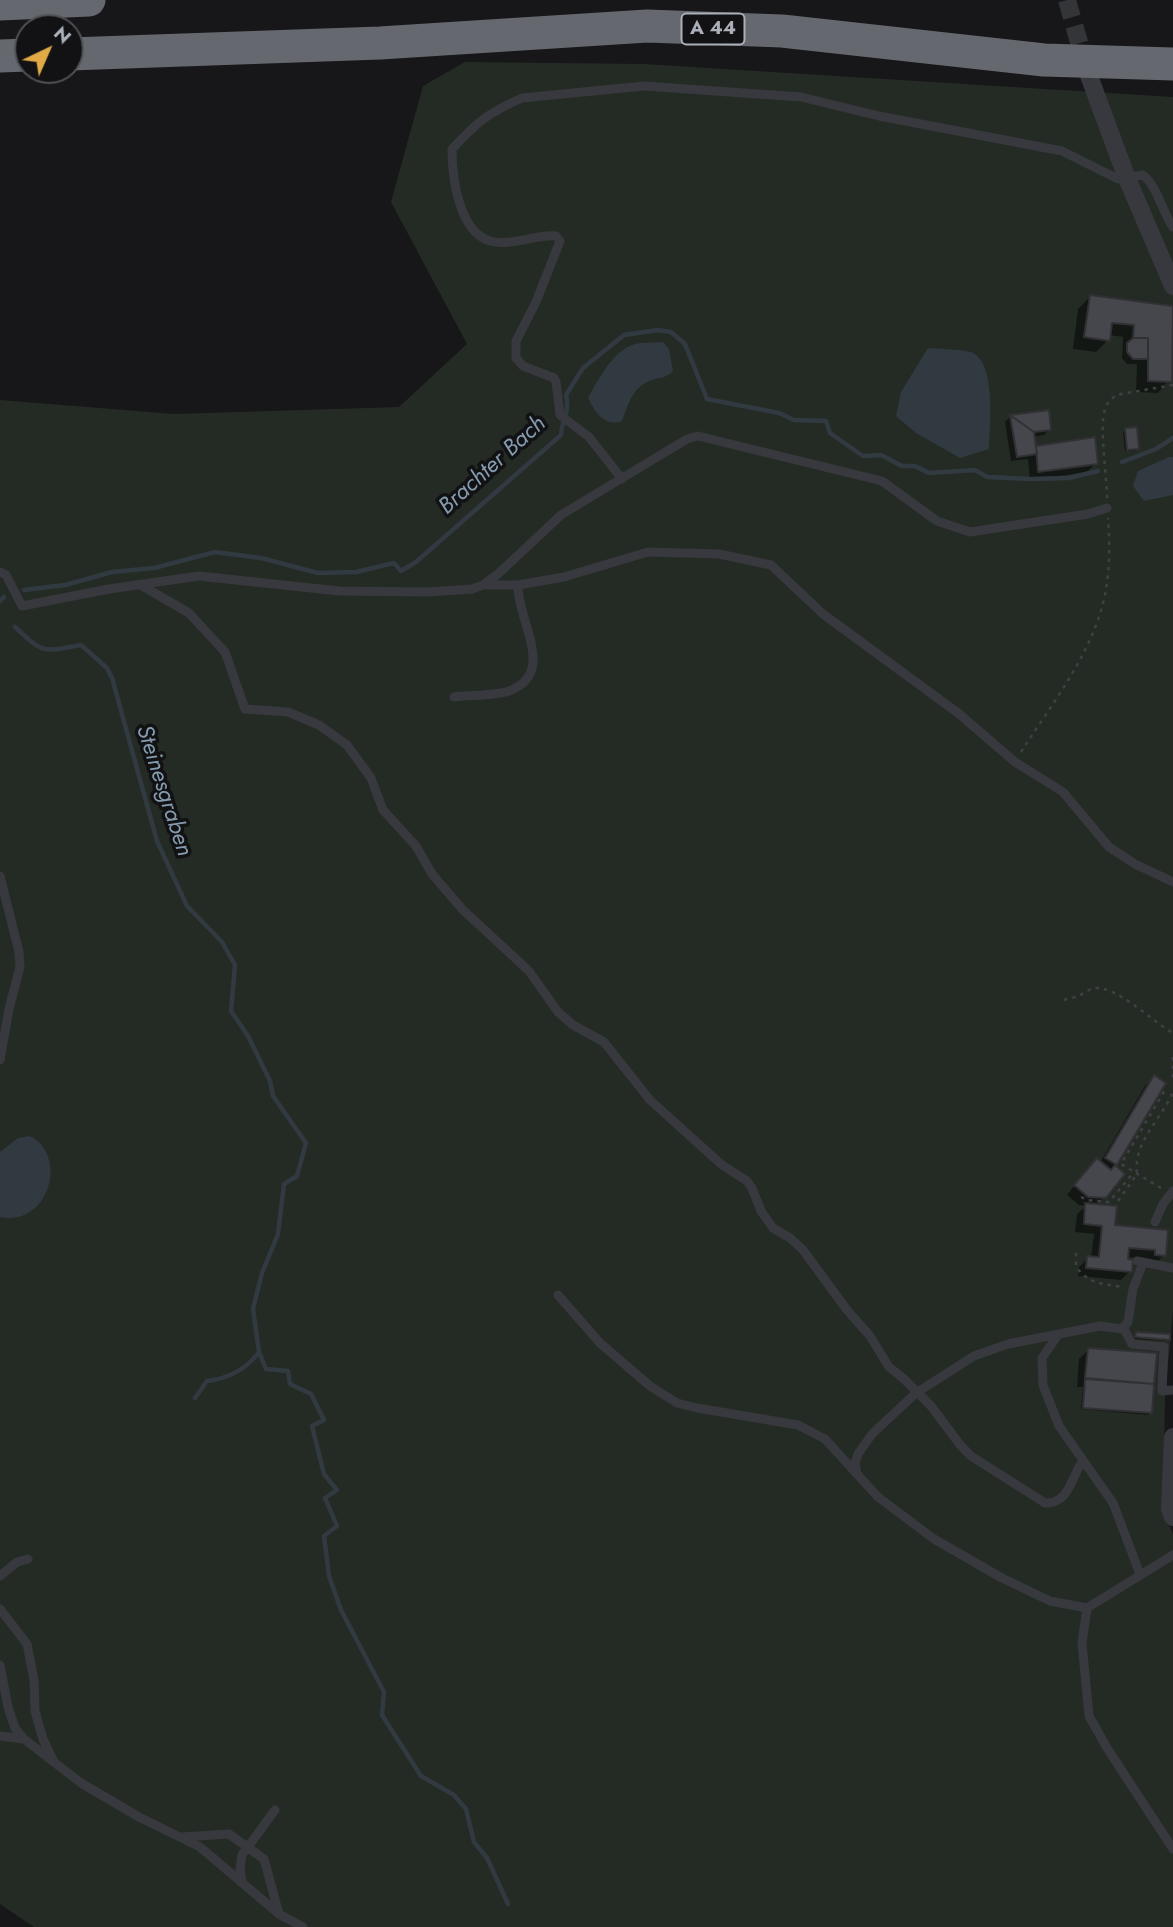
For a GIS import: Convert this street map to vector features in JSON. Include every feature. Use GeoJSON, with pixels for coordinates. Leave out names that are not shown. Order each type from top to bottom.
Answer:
{"type":"FeatureCollection","features":[{"type":"Feature","properties":{"kind":"highway"},"geometry":{"type":"LineString","coordinates":[[0,4],[89,0]]}},
{"type":"Feature","properties":{"kind":"highway","name":"A 44"},"geometry":{"type":"LineString","coordinates":[[84,54],[380,43],[647,26],[782,31],[1044,60],[1173,64]]}},
{"type":"Feature","properties":{"kind":"street"},"geometry":{"type":"LineString","coordinates":[[1088,73],[1126,176],[1173,286]]}},
{"type":"Feature","properties":{"kind":"street"},"geometry":{"type":"LineString","coordinates":[[1173,1437],[1170,1509],[1173,1517]]}},
{"type":"Feature","properties":{"kind":"lane"},"geometry":{"type":"LineString","coordinates":[[622,479],[589,437],[562,417],[554,378],[519,363],[514,349],[560,241],[556,236],[547,235],[514,241],[491,241],[476,232],[460,208],[452,168],[452,149],[482,117],[523,98],[644,86],[801,97],[879,116],[1062,151],[1118,179],[1138,174],[1147,177],[1173,228]]}},
{"type":"Feature","properties":{"kind":"lane"},"geometry":{"type":"LineString","coordinates":[[0,572],[6,575],[22,607],[139,584],[199,576],[339,591],[427,592],[472,589],[498,574],[561,515],[687,439],[698,436],[882,481],[937,521],[970,532],[1088,514],[1107,508]]}},
{"type":"Feature","properties":{"kind":"lane"},"geometry":{"type":"LineString","coordinates":[[483,585],[518,585],[564,577],[648,552],[719,554],[762,562],[777,568],[823,614],[958,713],[1015,762],[1063,793],[1110,847],[1135,864],[1173,882]]}},
{"type":"Feature","properties":{"kind":"lane"},"geometry":{"type":"LineString","coordinates":[[139,584],[189,612],[225,652],[245,709],[288,712],[319,725],[347,745],[371,778],[383,810],[416,846],[432,874],[463,909],[529,971],[558,1012],[573,1025],[604,1042],[650,1100],[722,1166],[747,1181],[761,1211],[773,1228],[803,1250],[847,1310],[870,1336],[889,1367],[931,1406],[971,1456],[1045,1503],[1054,1502],[1069,1492],[1083,1461]]}},
{"type":"Feature","properties":{"kind":"lane"},"geometry":{"type":"LineString","coordinates":[[454,697],[508,691],[530,674],[534,665],[534,653],[522,615],[518,585]]}},
{"type":"Feature","properties":{"kind":"lane"},"geometry":{"type":"LineString","coordinates":[[0,876],[19,952],[20,967],[0,1060]]}},
{"type":"Feature","properties":{"kind":"lane"},"geometry":{"type":"LineString","coordinates":[[1155,1222],[1171,1193]]}},
{"type":"Feature","properties":{"kind":"lane"},"geometry":{"type":"LineString","coordinates":[[1123,1328],[1128,1322],[1140,1262],[1173,1268]]}},
{"type":"Feature","properties":{"kind":"lane"},"geometry":{"type":"LineString","coordinates":[[558,1295],[600,1343],[650,1386],[677,1403],[799,1425],[825,1439],[878,1497],[934,1539],[1050,1601],[1087,1608],[1173,1555]]}},
{"type":"Feature","properties":{"kind":"lane"},"geometry":{"type":"LineString","coordinates":[[857,1474],[855,1463],[863,1444],[916,1393],[974,1356],[1008,1344],[1100,1326],[1123,1328]]}},
{"type":"Feature","properties":{"kind":"lane"},"geometry":{"type":"LineString","coordinates":[[1123,1328],[1132,1344],[1164,1347],[1162,1391],[1173,1390]]}},
{"type":"Feature","properties":{"kind":"lane"},"geometry":{"type":"LineString","coordinates":[[1058,1335],[1042,1358],[1043,1385],[1059,1426],[1112,1503],[1140,1574]]}},
{"type":"Feature","properties":{"kind":"lane"},"geometry":{"type":"LineString","coordinates":[[0,1576],[17,1562],[28,1559]]}},
{"type":"Feature","properties":{"kind":"lane"},"geometry":{"type":"LineString","coordinates":[[1087,1608],[1082,1643],[1089,1716],[1173,1849]]}},
{"type":"Feature","properties":{"kind":"lane"},"geometry":{"type":"LineString","coordinates":[[0,1609],[27,1644],[34,1680],[35,1711],[53,1762]]}},
{"type":"Feature","properties":{"kind":"lane"},"geometry":{"type":"LineString","coordinates":[[0,1665],[8,1707],[15,1728],[24,1739],[104,1797],[200,1847],[279,1914],[303,1927]]}},
{"type":"Feature","properties":{"kind":"lane"},"geometry":{"type":"LineString","coordinates":[[0,1736],[24,1739]]}},
{"type":"Feature","properties":{"kind":"lane"},"geometry":{"type":"LineString","coordinates":[[242,1883],[242,1855],[275,1810]]}},
{"type":"Feature","properties":{"kind":"lane"},"geometry":{"type":"LineString","coordinates":[[180,1837],[229,1834],[248,1846],[264,1859],[279,1914]]}},
{"type":"Feature","properties":{"kind":"path"},"geometry":{"type":"LineString","coordinates":[[1015,762],[1072,672],[1094,629],[1106,589],[1109,534],[1104,417],[1108,404],[1121,394],[1173,385]]}},
{"type":"Feature","properties":{"kind":"path"},"geometry":{"type":"LineString","coordinates":[[1064,1000],[1093,988],[1105,989],[1122,996],[1173,1033]]}},
{"type":"Feature","properties":{"kind":"path"},"geometry":{"type":"LineString","coordinates":[[1173,1057],[1173,1080]]}},
{"type":"Feature","properties":{"kind":"path"},"geometry":{"type":"LineString","coordinates":[[1165,1090],[1121,1164],[1171,1193]]}},
{"type":"Feature","properties":{"kind":"path"},"geometry":{"type":"LineString","coordinates":[[1118,1201],[1135,1173],[1139,1148],[1173,1092]]}},
{"type":"Feature","properties":{"kind":"path"},"geometry":{"type":"LineString","coordinates":[[1081,1196],[1087,1200],[1109,1202],[1135,1173]]}},
{"type":"Feature","properties":{"kind":"path"},"geometry":{"type":"LineString","coordinates":[[1076,1253],[1076,1266],[1085,1278],[1103,1285],[1133,1289]]}},
{"type":"Feature","properties":{"kind":"shaded area"},"geometry":{"type":"Polygon","coordinates":[[[465,62],[644,64],[1173,97],[1173,1310],[1165,1397],[1163,1512],[1173,1534],[1173,1927],[34,1927],[0,1904],[0,400],[174,414],[399,407],[467,344],[391,202],[423,86],[465,62]]]}},
{"type":"Feature","properties":{"kind":"shaded area"},"geometry":{"type":"Polygon","coordinates":[[[663,342],[669,349],[673,371],[640,387],[632,396],[622,421],[610,422],[601,417],[588,398],[613,359],[635,344],[663,342]]]}},
{"type":"Feature","properties":{"kind":"shaded area"},"geometry":{"type":"Polygon","coordinates":[[[928,348],[969,352],[980,359],[990,397],[989,449],[960,458],[916,433],[896,416],[901,392],[928,348]]]}},
{"type":"Feature","properties":{"kind":"shaded area"},"geometry":{"type":"Polygon","coordinates":[[[1173,457],[1173,495],[1144,501],[1133,486],[1138,471],[1173,457]]]}},
{"type":"Feature","properties":{"kind":"shaded area"},"geometry":{"type":"Polygon","coordinates":[[[30,1136],[42,1146],[49,1158],[51,1173],[48,1188],[31,1211],[17,1217],[0,1217],[0,1152],[18,1138],[30,1136]]]}},
{"type":"Feature","properties":{"kind":"building"},"geometry":{"type":"Polygon","coordinates":[[[1090,295],[1173,306],[1172,382],[1148,381],[1148,338],[1133,338],[1134,325],[1112,323],[1110,341],[1084,337],[1090,295]]]}},
{"type":"Feature","properties":{"kind":"building"},"geometry":{"type":"Polygon","coordinates":[[[1133,338],[1148,338],[1148,359],[1133,359],[1127,352],[1127,343],[1133,338]]]}},
{"type":"Feature","properties":{"kind":"building"},"geometry":{"type":"Polygon","coordinates":[[[1049,410],[1051,430],[1034,432],[1010,415],[1049,410]]]}},
{"type":"Feature","properties":{"kind":"building"},"geometry":{"type":"Polygon","coordinates":[[[1010,415],[1034,432],[1037,454],[1017,457],[1010,415]]]}},
{"type":"Feature","properties":{"kind":"building"},"geometry":{"type":"Polygon","coordinates":[[[1137,427],[1139,449],[1127,450],[1125,428],[1137,427]]]}},
{"type":"Feature","properties":{"kind":"building"},"geometry":{"type":"Polygon","coordinates":[[[1095,437],[1098,464],[1038,472],[1036,446],[1095,437]]]}},
{"type":"Feature","properties":{"kind":"building"},"geometry":{"type":"Polygon","coordinates":[[[1154,1075],[1166,1083],[1117,1165],[1105,1158],[1154,1075]]]}},
{"type":"Feature","properties":{"kind":"building"},"geometry":{"type":"Polygon","coordinates":[[[1097,1158],[1111,1170],[1115,1165],[1125,1174],[1106,1198],[1088,1197],[1074,1185],[1097,1158]]]}},
{"type":"Feature","properties":{"kind":"building"},"geometry":{"type":"Polygon","coordinates":[[[1085,1203],[1117,1206],[1115,1225],[1168,1230],[1166,1256],[1155,1255],[1155,1250],[1129,1248],[1128,1259],[1133,1260],[1132,1272],[1086,1268],[1087,1256],[1099,1257],[1102,1226],[1084,1224],[1085,1203]]]}},
{"type":"Feature","properties":{"kind":"building"},"geometry":{"type":"Polygon","coordinates":[[[1136,1332],[1170,1334],[1170,1340],[1135,1337],[1136,1332]]]}},
{"type":"Feature","properties":{"kind":"building"},"geometry":{"type":"Polygon","coordinates":[[[1088,1348],[1157,1353],[1154,1384],[1085,1378],[1088,1348]]]}},
{"type":"Feature","properties":{"kind":"building"},"geometry":{"type":"Polygon","coordinates":[[[1085,1379],[1154,1384],[1152,1413],[1083,1408],[1085,1379]]]}},
{"type":"Feature","properties":{"kind":"waterway","name":"Brachter Bach"},"geometry":{"type":"LineString","coordinates":[[24,590],[65,585],[112,572],[154,568],[215,552],[261,558],[318,573],[356,572],[394,563],[401,571],[416,562],[561,435],[567,407],[566,395],[583,368],[624,335],[658,330],[671,332],[685,344],[707,399],[779,413],[794,420],[826,421],[830,433],[863,456],[881,455],[902,466],[915,466],[929,473],[975,470],[987,477],[1069,478],[1098,471]]}},
{"type":"Feature","properties":{"kind":"waterway","name":"Brachter Bach"},"geometry":{"type":"LineString","coordinates":[[1122,462],[1156,449],[1173,438]]}},
{"type":"Feature","properties":{"kind":"waterway","name":"Brachter Bach"},"geometry":{"type":"LineString","coordinates":[[0,601],[4,597]]}},
{"type":"Feature","properties":{"kind":"waterway","name":"Steinesgraben"},"geometry":{"type":"LineString","coordinates":[[15,627],[44,649],[81,645],[107,668],[157,841],[187,906],[222,942],[235,965],[231,1011],[248,1036],[270,1081],[273,1096],[306,1143],[297,1176],[284,1184],[278,1234],[262,1273],[253,1309],[259,1352],[266,1369],[288,1371],[290,1384],[311,1394],[324,1420],[312,1426],[324,1474],[337,1490],[325,1498],[337,1526],[324,1536],[329,1576],[341,1610],[384,1692],[382,1715],[421,1776],[454,1795],[466,1809],[474,1842],[487,1858],[508,1904]]}},
{"type":"Feature","properties":{"kind":"waterway"},"geometry":{"type":"LineString","coordinates":[[195,1398],[207,1381],[236,1372],[259,1352]]}},
{"type":"Feature","properties":{"kind":"tunnel"},"geometry":{"type":"LineString","coordinates":[[1067,0],[1086,67]]}}]}
